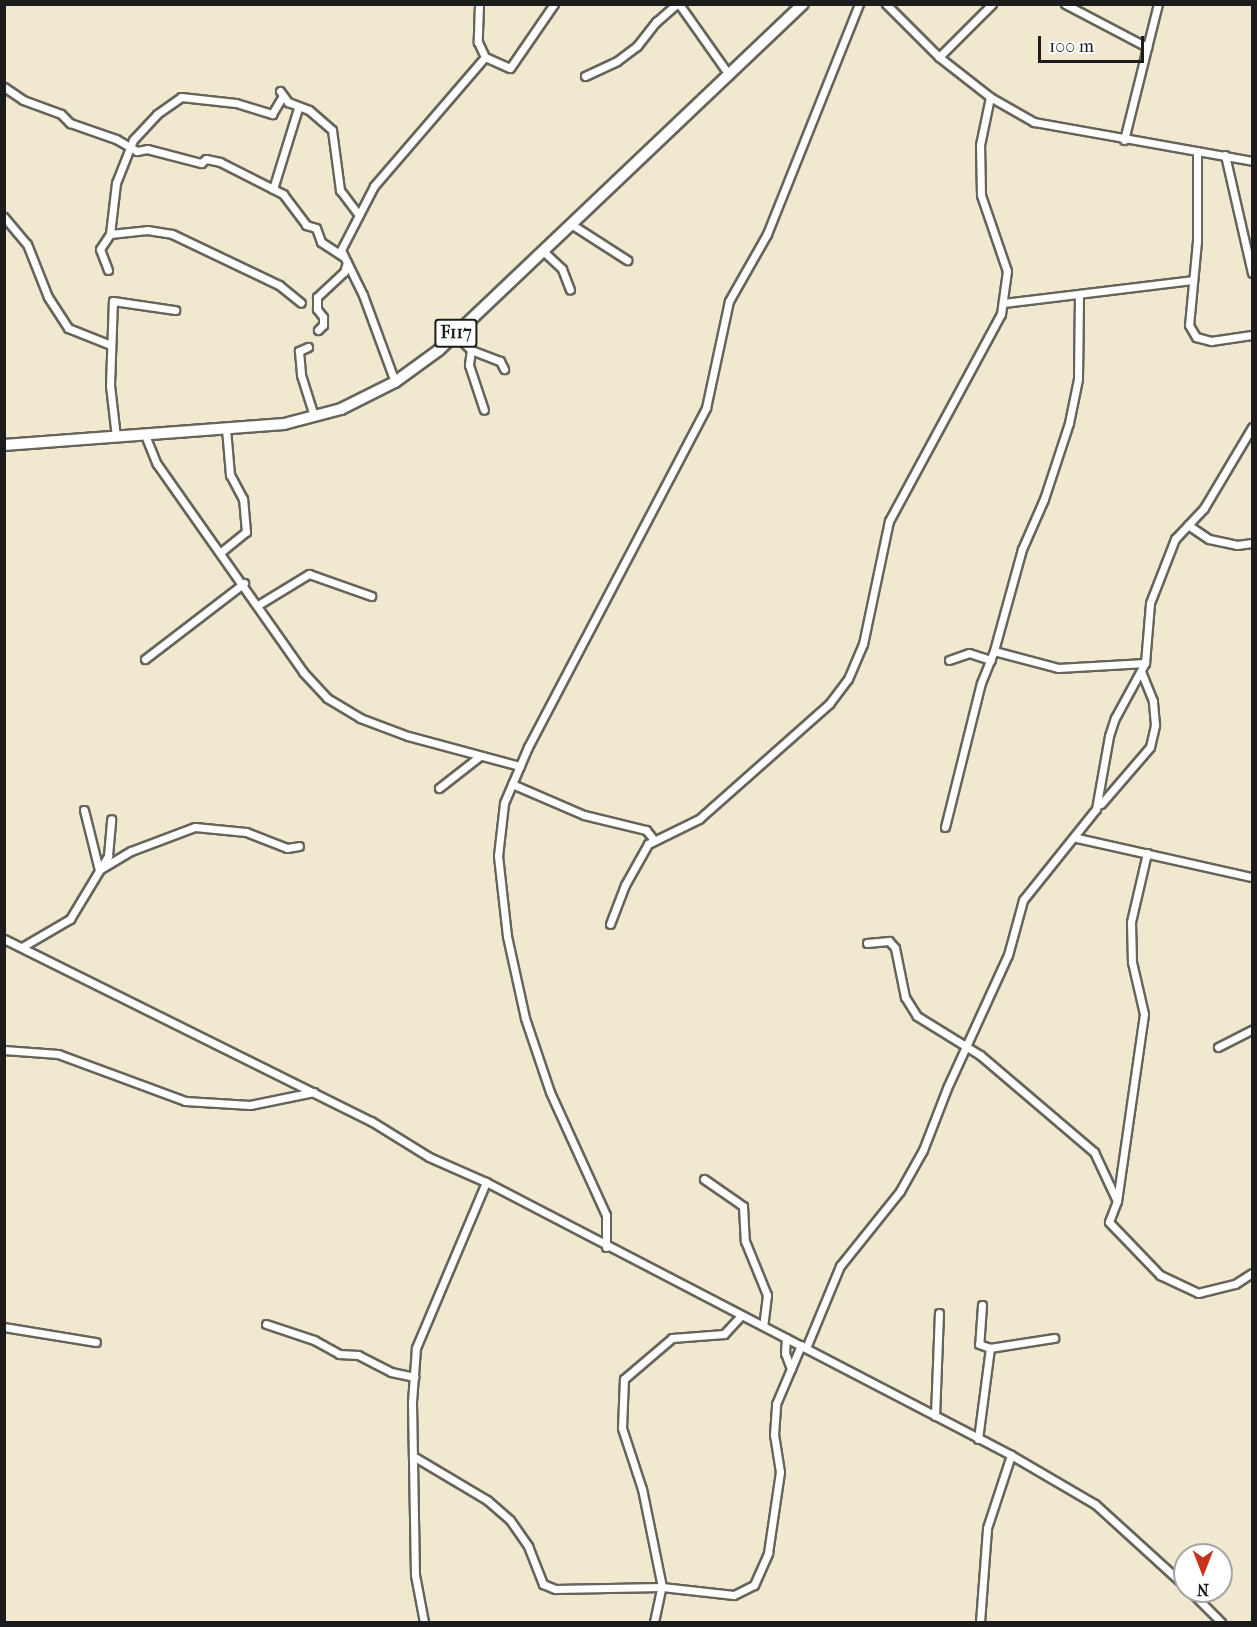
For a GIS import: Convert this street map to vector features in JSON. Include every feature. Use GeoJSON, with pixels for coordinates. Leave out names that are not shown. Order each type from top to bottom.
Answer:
{"type":"FeatureCollection","features":[{"type":"Feature","properties":{"kind":"main road","name":"F117"},"geometry":{"type":"LineString","coordinates":[[4,445],[284,424],[340,409],[395,382],[455,334],[803,4]]}},
{"type":"Feature","properties":{"kind":"street"},"geometry":{"type":"LineString","coordinates":[[479,4],[478,42],[485,57],[510,68],[554,4]]}},
{"type":"Feature","properties":{"kind":"street"},"geometry":{"type":"LineString","coordinates":[[606,1247],[606,1215],[550,1092],[525,1018],[507,936],[498,856],[504,803],[520,766],[706,408],[729,301],[767,234],[859,4]]}},
{"type":"Feature","properties":{"kind":"street"},"geometry":{"type":"LineString","coordinates":[[886,4],[939,57],[990,96],[1034,122],[1124,140],[1252,161]]}},
{"type":"Feature","properties":{"kind":"street"},"geometry":{"type":"LineString","coordinates":[[939,57],[992,4]]}},
{"type":"Feature","properties":{"kind":"street"},"geometry":{"type":"LineString","coordinates":[[1065,4],[1147,47]]}},
{"type":"Feature","properties":{"kind":"street"},"geometry":{"type":"LineString","coordinates":[[1124,140],[1158,4]]}},
{"type":"Feature","properties":{"kind":"street"},"geometry":{"type":"LineString","coordinates":[[585,76],[630,51],[681,5],[729,75]]}},
{"type":"Feature","properties":{"kind":"street"},"geometry":{"type":"LineString","coordinates":[[395,382],[341,250],[374,186],[485,57]]}},
{"type":"Feature","properties":{"kind":"street"},"geometry":{"type":"LineString","coordinates":[[4,87],[23,100],[61,114],[70,123],[131,146],[137,151],[147,149],[201,163],[206,159],[220,162],[283,194],[306,225],[316,228],[328,250],[346,259]]}},
{"type":"Feature","properties":{"kind":"street"},"geometry":{"type":"LineString","coordinates":[[108,270],[100,249],[110,234],[116,183],[131,146],[157,114],[181,98],[236,103],[272,114],[282,94],[298,108],[309,110],[332,130],[340,190],[359,215]]}},
{"type":"Feature","properties":{"kind":"street"},"geometry":{"type":"LineString","coordinates":[[610,924],[638,859],[654,840],[699,819],[829,704],[848,679],[863,645],[890,521],[993,336],[1003,303],[1005,262],[981,195],[980,145],[990,96]]}},
{"type":"Feature","properties":{"kind":"street"},"geometry":{"type":"LineString","coordinates":[[273,189],[298,108]]}},
{"type":"Feature","properties":{"kind":"street"},"geometry":{"type":"LineString","coordinates":[[1197,151],[1193,280],[1189,325],[1196,338],[1211,341],[1252,335]]}},
{"type":"Feature","properties":{"kind":"street"},"geometry":{"type":"LineString","coordinates":[[1225,155],[1252,273]]}},
{"type":"Feature","properties":{"kind":"street"},"geometry":{"type":"LineString","coordinates":[[4,217],[27,244],[48,297],[68,328],[111,345]]}},
{"type":"Feature","properties":{"kind":"street"},"geometry":{"type":"LineString","coordinates":[[571,224],[606,250],[627,260]]}},
{"type":"Feature","properties":{"kind":"street"},"geometry":{"type":"LineString","coordinates":[[110,234],[147,230],[172,234],[279,285],[301,303]]}},
{"type":"Feature","properties":{"kind":"street"},"geometry":{"type":"LineString","coordinates":[[543,251],[562,269],[570,290]]}},
{"type":"Feature","properties":{"kind":"street"},"geometry":{"type":"LineString","coordinates":[[318,330],[323,326],[323,317],[317,309],[317,297],[344,272],[346,259]]}},
{"type":"Feature","properties":{"kind":"street"},"geometry":{"type":"LineString","coordinates":[[1003,303],[1079,296],[1193,280]]}},
{"type":"Feature","properties":{"kind":"street"},"geometry":{"type":"LineString","coordinates":[[945,826],[1022,549],[1044,499],[1069,423],[1077,379],[1079,296]]}},
{"type":"Feature","properties":{"kind":"street"},"geometry":{"type":"LineString","coordinates":[[116,437],[110,385],[113,301],[176,310]]}},
{"type":"Feature","properties":{"kind":"street"},"geometry":{"type":"LineString","coordinates":[[455,334],[471,350],[500,361],[504,369]]}},
{"type":"Feature","properties":{"kind":"street"},"geometry":{"type":"LineString","coordinates":[[308,347],[299,351],[301,375],[314,416]]}},
{"type":"Feature","properties":{"kind":"street"},"geometry":{"type":"LineString","coordinates":[[471,350],[469,365],[484,410]]}},
{"type":"Feature","properties":{"kind":"street"},"geometry":{"type":"LineString","coordinates":[[116,437],[120,436],[117,422]]}},
{"type":"Feature","properties":{"kind":"street"},"geometry":{"type":"LineString","coordinates":[[1096,809],[1115,718],[1144,663],[1150,632],[1150,603],[1174,539],[1204,507],[1252,427]]}},
{"type":"Feature","properties":{"kind":"street"},"geometry":{"type":"LineString","coordinates":[[221,552],[246,532],[243,499],[230,475],[226,428]]}},
{"type":"Feature","properties":{"kind":"street"},"geometry":{"type":"LineString","coordinates":[[145,435],[157,464],[244,584],[303,672],[327,698],[360,718],[480,756],[520,766]]}},
{"type":"Feature","properties":{"kind":"street"},"geometry":{"type":"LineString","coordinates":[[1188,525],[1209,539],[1237,545],[1252,543]]}},
{"type":"Feature","properties":{"kind":"street"},"geometry":{"type":"LineString","coordinates":[[258,605],[309,574],[371,596]]}},
{"type":"Feature","properties":{"kind":"street"},"geometry":{"type":"LineString","coordinates":[[145,659],[244,584]]}},
{"type":"Feature","properties":{"kind":"street"},"geometry":{"type":"LineString","coordinates":[[994,651],[1058,669],[1144,663]]}},
{"type":"Feature","properties":{"kind":"street"},"geometry":{"type":"LineString","coordinates":[[949,660],[969,653],[991,660]]}},
{"type":"Feature","properties":{"kind":"street"},"geometry":{"type":"LineString","coordinates":[[413,1456],[487,1500],[510,1520],[528,1546],[543,1584],[555,1589],[662,1588],[734,1595],[754,1586],[762,1573],[780,1472],[774,1435],[776,1404],[840,1266],[911,1174],[1008,955],[1023,900],[1077,838],[1096,809],[1150,747],[1155,725],[1153,702],[1141,672]]}},
{"type":"Feature","properties":{"kind":"street"},"geometry":{"type":"LineString","coordinates":[[439,788],[480,756]]}},
{"type":"Feature","properties":{"kind":"street"},"geometry":{"type":"LineString","coordinates":[[512,784],[584,814],[646,830],[654,840]]}},
{"type":"Feature","properties":{"kind":"street"},"geometry":{"type":"LineString","coordinates":[[84,810],[99,870]]}},
{"type":"Feature","properties":{"kind":"street"},"geometry":{"type":"LineString","coordinates":[[22,947],[70,919],[108,856],[111,819]]}},
{"type":"Feature","properties":{"kind":"street"},"geometry":{"type":"LineString","coordinates":[[99,870],[131,851],[195,827],[246,832],[287,848],[299,846]]}},
{"type":"Feature","properties":{"kind":"street"},"geometry":{"type":"LineString","coordinates":[[1077,838],[1252,877]]}},
{"type":"Feature","properties":{"kind":"street"},"geometry":{"type":"LineString","coordinates":[[1147,852],[1131,922],[1132,962],[1144,1014],[1117,1201],[1109,1222],[1160,1275],[1198,1293],[1235,1284],[1252,1273]]}},
{"type":"Feature","properties":{"kind":"street"},"geometry":{"type":"LineString","coordinates":[[4,939],[314,1092],[429,1157],[486,1182],[606,1247],[1011,1455],[1095,1504],[1173,1575]]}},
{"type":"Feature","properties":{"kind":"street"},"geometry":{"type":"LineString","coordinates":[[867,943],[889,941],[895,948],[905,997],[917,1016],[966,1046],[1094,1152],[1117,1201]]}},
{"type":"Feature","properties":{"kind":"street"},"geometry":{"type":"LineString","coordinates":[[1218,1047],[1252,1030]]}},
{"type":"Feature","properties":{"kind":"street"},"geometry":{"type":"LineString","coordinates":[[4,1050],[58,1054],[185,1101],[250,1105],[314,1092]]}},
{"type":"Feature","properties":{"kind":"street"},"geometry":{"type":"LineString","coordinates":[[704,1179],[743,1206],[745,1241],[766,1295],[763,1326]]}},
{"type":"Feature","properties":{"kind":"street"},"geometry":{"type":"LineString","coordinates":[[424,1623],[414,1575],[413,1456],[416,1348],[486,1182]]}},
{"type":"Feature","properties":{"kind":"street"},"geometry":{"type":"LineString","coordinates":[[982,1305],[979,1344],[990,1348],[1054,1338]]}},
{"type":"Feature","properties":{"kind":"street"},"geometry":{"type":"LineString","coordinates":[[935,1416],[939,1313]]}},
{"type":"Feature","properties":{"kind":"street"},"geometry":{"type":"LineString","coordinates":[[654,1623],[662,1588],[642,1489],[622,1428],[624,1379],[672,1338],[724,1334],[741,1316]]}},
{"type":"Feature","properties":{"kind":"street"},"geometry":{"type":"LineString","coordinates":[[266,1323],[314,1340],[339,1354],[358,1355],[391,1371],[414,1377]]}},
{"type":"Feature","properties":{"kind":"street"},"geometry":{"type":"LineString","coordinates":[[4,1327],[96,1342]]}},
{"type":"Feature","properties":{"kind":"street"},"geometry":{"type":"LineString","coordinates":[[786,1338],[785,1353],[791,1369]]}},
{"type":"Feature","properties":{"kind":"street"},"geometry":{"type":"LineString","coordinates":[[978,1439],[990,1348]]}},
{"type":"Feature","properties":{"kind":"street"},"geometry":{"type":"LineString","coordinates":[[980,1623],[987,1528],[1011,1455]]}},
{"type":"Feature","properties":{"kind":"street"},"geometry":{"type":"LineString","coordinates":[[1202,1603],[1221,1623]]}}]}
